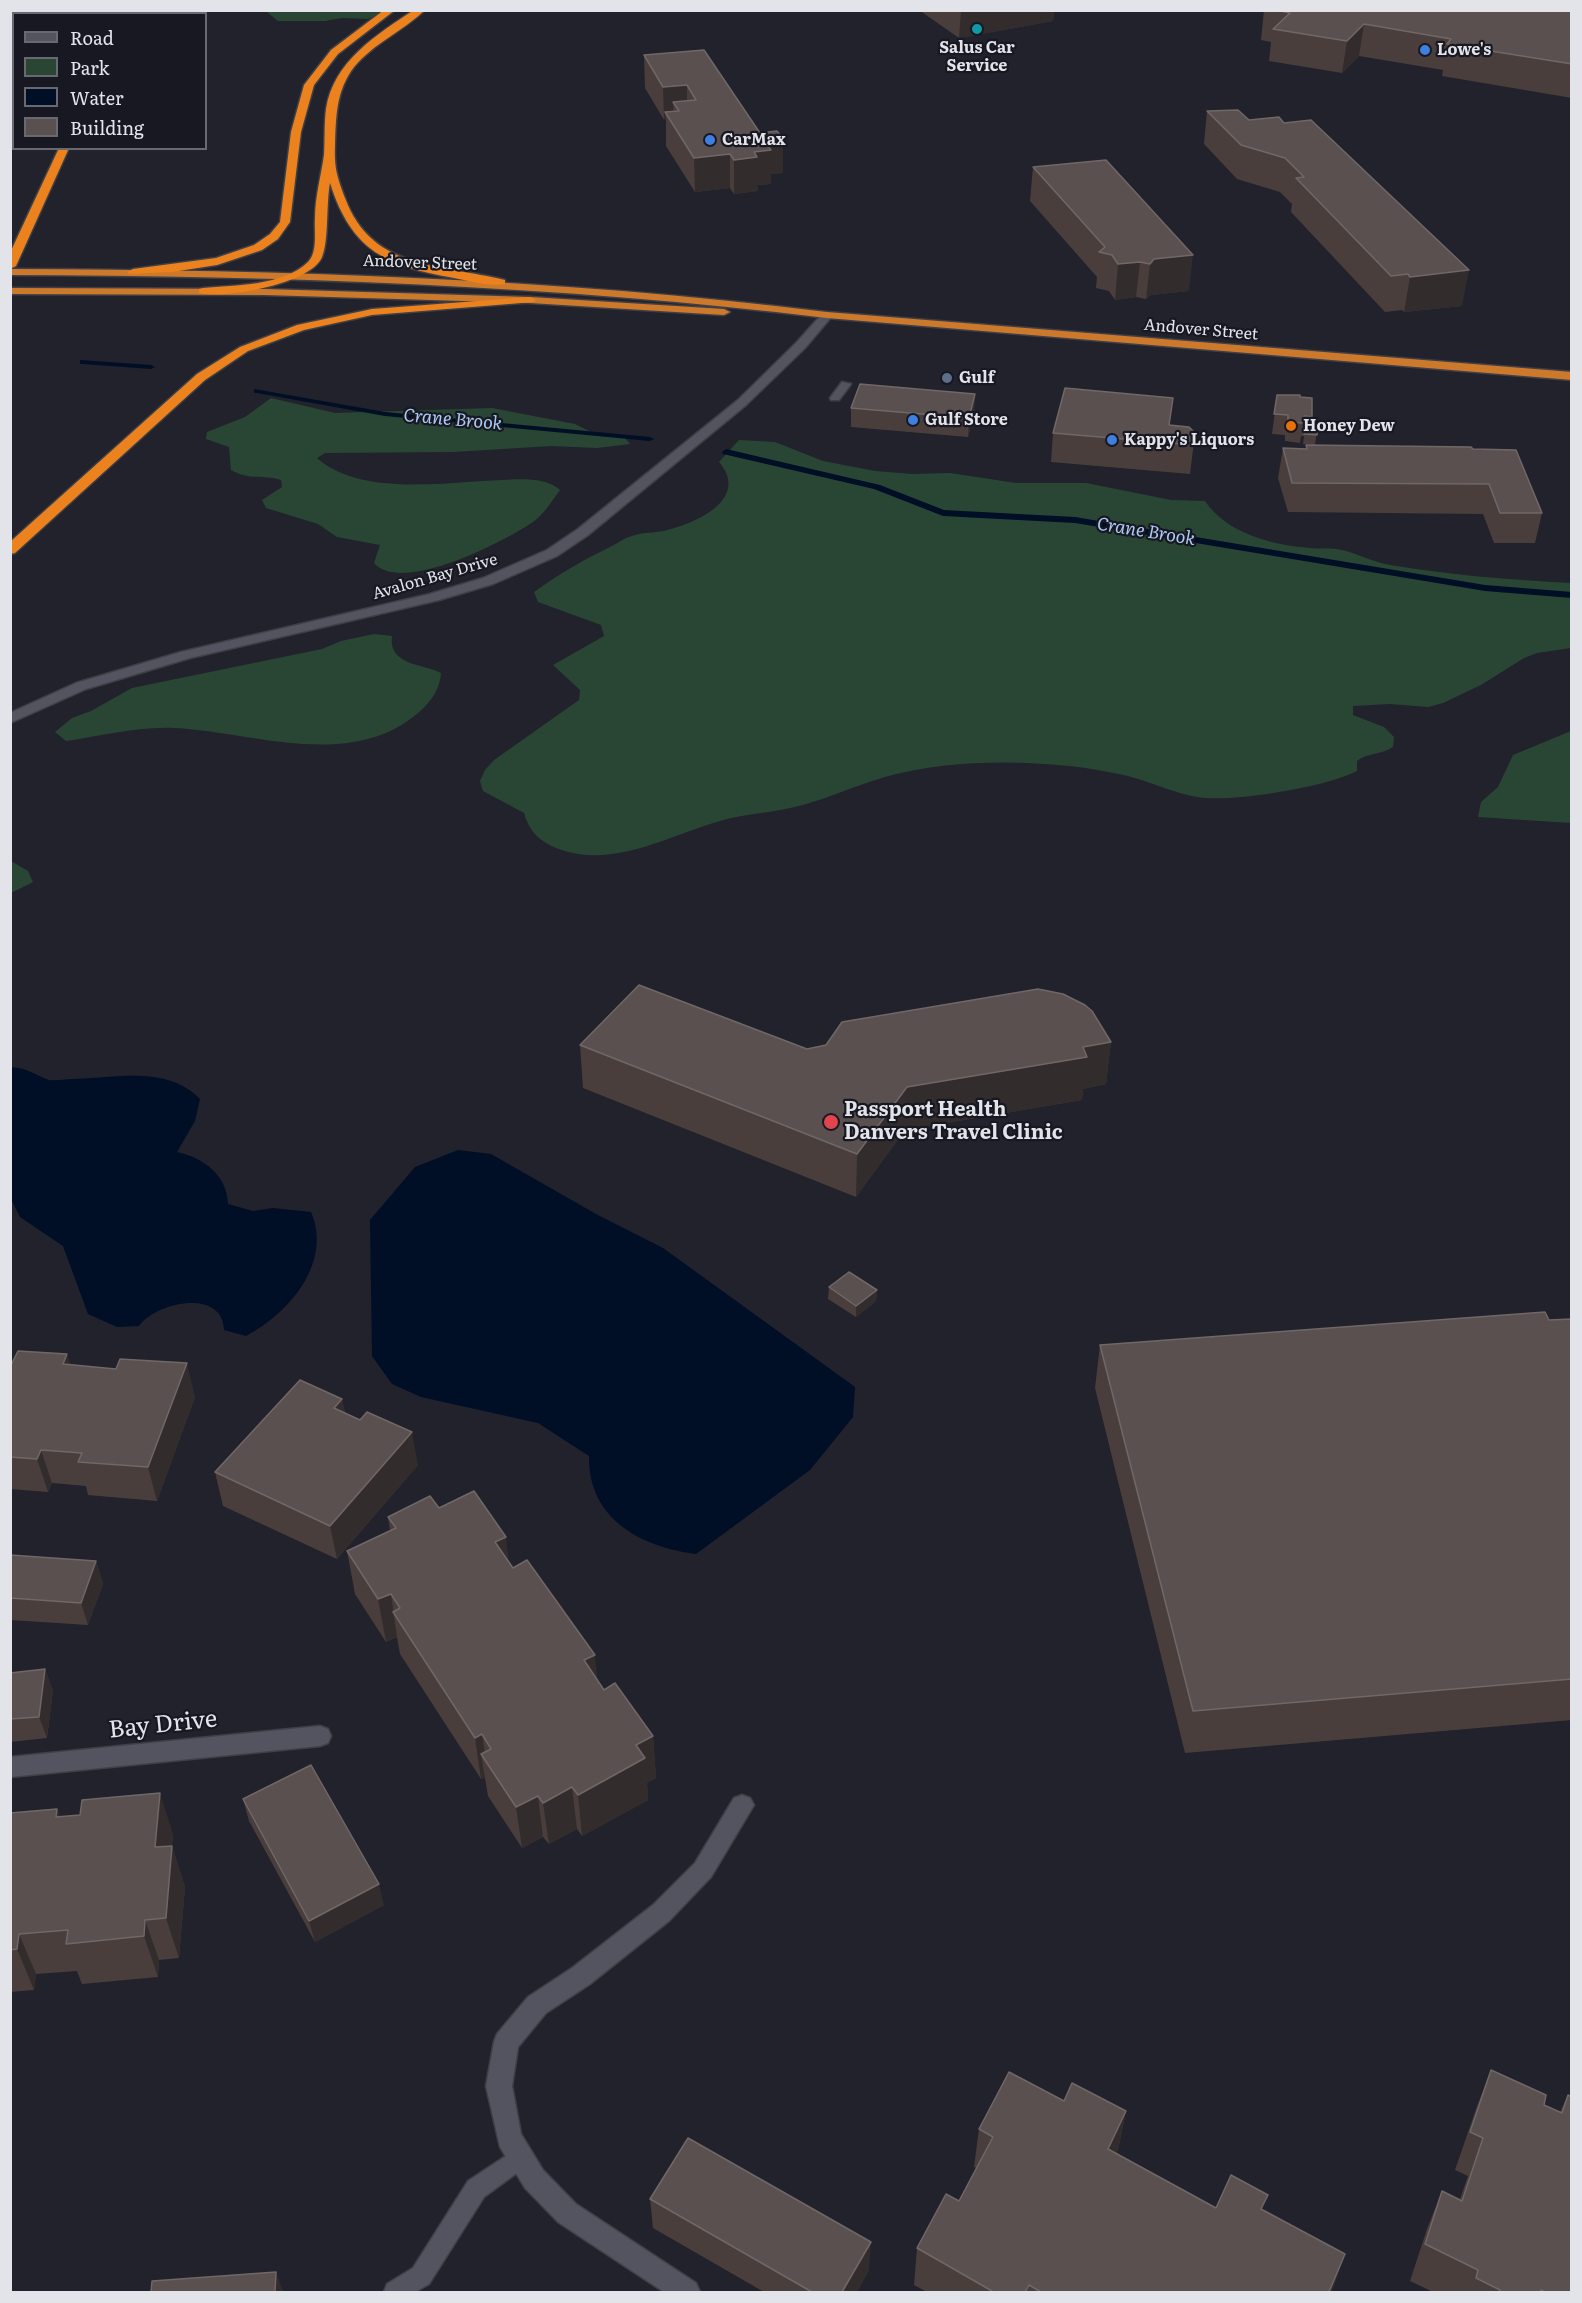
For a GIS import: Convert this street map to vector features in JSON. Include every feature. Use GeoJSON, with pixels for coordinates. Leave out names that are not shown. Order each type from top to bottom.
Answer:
{"type":"FeatureCollection","features":[{"type":"Feature","properties":{"kind":"highway"},"geometry":{"type":"LineString","coordinates":[[133,272],[214,262],[258,247],[279,233],[285,222],[299,116],[309,85],[324,63],[346,41],[391,10]]}},
{"type":"Feature","properties":{"kind":"highway"},"geometry":{"type":"LineString","coordinates":[[203,291],[273,282],[294,275],[312,264],[318,256],[320,206],[328,162],[331,106],[342,78],[364,53],[421,10]]}},
{"type":"Feature","properties":{"kind":"highway"},"geometry":{"type":"LineString","coordinates":[[10,266],[62,150]]}},
{"type":"Feature","properties":{"kind":"highway"},"geometry":{"type":"LineString","coordinates":[[328,162],[339,194],[357,233],[370,244],[404,261],[428,268],[501,282]]}},
{"type":"Feature","properties":{"kind":"highway","name":"Andover Street"},"geometry":{"type":"LineString","coordinates":[[10,272],[294,275],[501,282],[667,295],[827,315],[1572,376]]}},
{"type":"Feature","properties":{"kind":"highway","name":"Andover Street"},"geometry":{"type":"LineString","coordinates":[[10,291],[203,291],[530,300],[709,312],[827,315]]}},
{"type":"Feature","properties":{"kind":"highway"},"geometry":{"type":"LineString","coordinates":[[10,550],[201,376],[244,349],[301,327],[372,312],[530,300]]}},
{"type":"Feature","properties":{"kind":"street","name":"Avalon Bay Drive"},"geometry":{"type":"LineString","coordinates":[[10,719],[81,686],[186,655],[434,597],[525,567],[552,553],[583,532],[770,379],[801,348],[827,315]]}},
{"type":"Feature","properties":{"kind":"street","name":"Bay Drive"},"geometry":{"type":"LineString","coordinates":[[10,1767],[321,1736]]}},
{"type":"Feature","properties":{"kind":"street"},"geometry":{"type":"LineString","coordinates":[[687,2292],[656,2285],[567,2213],[534,2179],[509,2138],[499,2086],[506,2042],[537,2005],[581,1976],[661,1913],[703,1870],[742,1805]]}},
{"type":"Feature","properties":{"kind":"lane"},"geometry":{"type":"LineString","coordinates":[[835,398],[846,384]]}},
{"type":"Feature","properties":{"kind":"lane"},"geometry":{"type":"LineString","coordinates":[[395,2292],[421,2276],[476,2189],[520,2157]]}},
{"type":"Feature","properties":{"kind":"green space"},"geometry":{"type":"Polygon","coordinates":[[[269,10],[379,10],[379,12],[377,16],[367,19],[278,21],[268,13],[269,10]]]}},
{"type":"Feature","properties":{"kind":"green space"},"geometry":{"type":"Polygon","coordinates":[[[271,398],[335,413],[492,408],[575,424],[595,434],[625,438],[630,444],[597,448],[551,446],[454,452],[325,453],[317,458],[335,470],[356,478],[380,483],[431,484],[525,479],[548,483],[560,490],[533,522],[478,552],[429,569],[407,573],[388,571],[374,563],[380,545],[337,537],[318,524],[266,508],[262,500],[282,487],[281,480],[244,475],[231,470],[229,447],[206,439],[207,432],[245,417],[271,398]]]}},
{"type":"Feature","properties":{"kind":"green space"},"geometry":{"type":"Polygon","coordinates":[[[739,440],[775,442],[823,461],[875,471],[912,474],[950,473],[1016,483],[1086,483],[1171,500],[1205,501],[1225,522],[1266,541],[1310,548],[1337,549],[1383,564],[1435,572],[1571,583],[1571,648],[1537,653],[1524,658],[1481,685],[1443,703],[1428,707],[1390,704],[1353,706],[1353,715],[1384,727],[1394,737],[1393,747],[1361,758],[1357,761],[1357,771],[1302,788],[1232,798],[1197,797],[1128,776],[1099,770],[1046,764],[976,763],[930,768],[885,777],[803,805],[727,819],[621,853],[578,854],[556,848],[536,835],[524,813],[483,791],[480,781],[485,770],[494,760],[579,700],[580,690],[553,665],[604,636],[601,625],[538,602],[534,592],[571,568],[628,537],[683,525],[718,506],[728,486],[727,475],[719,462],[739,440]]]}},
{"type":"Feature","properties":{"kind":"green space"},"geometry":{"type":"Polygon","coordinates":[[[374,634],[392,636],[392,646],[402,659],[441,673],[436,692],[424,708],[387,733],[358,741],[298,744],[175,728],[134,730],[66,741],[55,732],[72,718],[91,711],[132,688],[322,649],[341,641],[374,634]]]}},
{"type":"Feature","properties":{"kind":"green space"},"geometry":{"type":"Polygon","coordinates":[[[1571,731],[1571,823],[1478,817],[1481,802],[1498,787],[1513,755],[1571,731]]]}},
{"type":"Feature","properties":{"kind":"green space"},"geometry":{"type":"Polygon","coordinates":[[[11,861],[28,871],[33,882],[11,893],[11,861]]]}},
{"type":"Feature","properties":{"kind":"water"},"geometry":{"type":"Polygon","coordinates":[[[10,1067],[27,1070],[49,1080],[140,1076],[172,1081],[187,1088],[200,1099],[195,1121],[177,1152],[205,1163],[219,1176],[227,1194],[228,1204],[253,1211],[273,1208],[311,1212],[316,1231],[316,1250],[311,1268],[291,1301],[277,1315],[246,1336],[224,1330],[221,1317],[213,1308],[201,1304],[188,1303],[173,1306],[147,1318],[139,1326],[117,1327],[88,1314],[63,1246],[20,1217],[11,1199],[10,1067]]]}},
{"type":"Feature","properties":{"kind":"water"},"geometry":{"type":"Polygon","coordinates":[[[458,1150],[491,1154],[596,1214],[663,1248],[855,1387],[853,1417],[810,1470],[696,1554],[656,1545],[622,1526],[608,1513],[598,1497],[591,1478],[589,1456],[538,1423],[421,1397],[392,1384],[372,1356],[370,1220],[415,1167],[458,1150]]]}},
{"type":"Feature","properties":{"kind":"building"},"geometry":{"type":"Polygon","coordinates":[[[1276,10],[1572,10],[1572,64],[1447,44],[1451,39],[1364,24],[1347,41],[1273,29],[1290,13],[1276,10]]]}},
{"type":"Feature","properties":{"kind":"building"},"geometry":{"type":"Polygon","coordinates":[[[704,50],[760,133],[777,131],[783,139],[765,141],[771,150],[754,152],[757,157],[734,160],[730,154],[694,158],[665,112],[679,111],[673,102],[696,100],[687,85],[663,87],[644,55],[704,50]]]}},
{"type":"Feature","properties":{"kind":"building"},"geometry":{"type":"Polygon","coordinates":[[[1238,110],[1249,120],[1279,117],[1284,123],[1311,120],[1469,270],[1410,277],[1408,274],[1391,276],[1296,178],[1304,177],[1285,158],[1241,145],[1207,111],[1238,110]]]}},
{"type":"Feature","properties":{"kind":"building"},"geometry":{"type":"Polygon","coordinates":[[[1106,160],[1193,255],[1154,259],[1150,264],[1140,262],[1118,264],[1112,255],[1099,252],[1105,247],[1033,167],[1106,160]]]}},
{"type":"Feature","properties":{"kind":"building"},"geometry":{"type":"Polygon","coordinates":[[[860,384],[975,394],[969,418],[851,408],[860,384]]]}},
{"type":"Feature","properties":{"kind":"building"},"geometry":{"type":"Polygon","coordinates":[[[1065,388],[1173,398],[1169,425],[1189,427],[1195,433],[1194,445],[1053,433],[1065,388]]]}},
{"type":"Feature","properties":{"kind":"building"},"geometry":{"type":"Polygon","coordinates":[[[1277,395],[1300,395],[1300,397],[1312,398],[1312,417],[1304,416],[1303,423],[1288,422],[1288,415],[1274,414],[1277,395]]]}},
{"type":"Feature","properties":{"kind":"building"},"geometry":{"type":"Polygon","coordinates":[[[1305,428],[1317,429],[1317,435],[1304,434],[1305,428]]]}},
{"type":"Feature","properties":{"kind":"building"},"geometry":{"type":"Polygon","coordinates":[[[1306,445],[1471,447],[1473,449],[1516,450],[1542,513],[1500,513],[1489,484],[1292,483],[1283,448],[1307,449],[1306,445]]]}},
{"type":"Feature","properties":{"kind":"building"},"geometry":{"type":"Polygon","coordinates":[[[639,985],[807,1049],[826,1045],[842,1022],[1038,989],[1063,994],[1085,1005],[1092,1011],[1111,1042],[1083,1047],[1087,1057],[907,1087],[857,1154],[580,1045],[639,985]]]}},
{"type":"Feature","properties":{"kind":"building"},"geometry":{"type":"Polygon","coordinates":[[[849,1272],[877,1290],[856,1306],[829,1287],[849,1272]]]}},
{"type":"Feature","properties":{"kind":"building"},"geometry":{"type":"Polygon","coordinates":[[[1545,1312],[1549,1320],[1572,1319],[1572,1679],[1193,1711],[1100,1345],[1545,1312]]]}},
{"type":"Feature","properties":{"kind":"building"},"geometry":{"type":"Polygon","coordinates":[[[18,1351],[67,1354],[63,1364],[116,1369],[120,1359],[187,1363],[148,1467],[78,1462],[82,1453],[41,1450],[37,1459],[10,1457],[10,1367],[18,1351]]]}},
{"type":"Feature","properties":{"kind":"building"},"geometry":{"type":"Polygon","coordinates":[[[300,1380],[342,1399],[334,1408],[360,1420],[367,1412],[412,1432],[330,1526],[215,1472],[300,1380]]]}},
{"type":"Feature","properties":{"kind":"building"},"geometry":{"type":"Polygon","coordinates":[[[474,1491],[506,1537],[495,1542],[513,1568],[527,1560],[595,1655],[584,1660],[604,1690],[615,1683],[653,1736],[636,1745],[645,1758],[578,1795],[572,1787],[543,1803],[538,1796],[516,1807],[481,1754],[491,1749],[482,1734],[475,1738],[393,1612],[400,1608],[391,1594],[378,1599],[347,1551],[396,1528],[388,1517],[430,1496],[439,1508],[474,1491]]]}},
{"type":"Feature","properties":{"kind":"building"},"geometry":{"type":"Polygon","coordinates":[[[10,1555],[96,1561],[81,1603],[10,1598],[10,1555]]]}},
{"type":"Feature","properties":{"kind":"building"},"geometry":{"type":"Polygon","coordinates":[[[45,1669],[39,1717],[10,1719],[10,1673],[45,1669]]]}},
{"type":"Feature","properties":{"kind":"building"},"geometry":{"type":"Polygon","coordinates":[[[311,1765],[379,1884],[309,1921],[243,1799],[311,1765]]]}},
{"type":"Feature","properties":{"kind":"building"},"geometry":{"type":"Polygon","coordinates":[[[160,1793],[155,1847],[172,1846],[166,1918],[145,1920],[144,1936],[66,1944],[68,1930],[19,1934],[17,1949],[10,1950],[10,1813],[57,1809],[56,1817],[80,1815],[82,1800],[160,1793]]]}},
{"type":"Feature","properties":{"kind":"building"},"geometry":{"type":"Polygon","coordinates":[[[1491,2070],[1546,2095],[1544,2105],[1562,2113],[1568,2095],[1572,2097],[1572,2292],[1541,2290],[1540,2292],[1499,2292],[1500,2290],[1476,2278],[1478,2270],[1425,2244],[1442,2191],[1462,2201],[1483,2138],[1470,2132],[1491,2070]]]}},
{"type":"Feature","properties":{"kind":"building"},"geometry":{"type":"Polygon","coordinates":[[[1009,2072],[1064,2101],[1072,2083],[1126,2111],[1108,2149],[1216,2208],[1231,2175],[1268,2195],[1261,2209],[1345,2254],[1329,2292],[1041,2292],[1029,2285],[1025,2292],[991,2292],[917,2248],[946,2194],[959,2201],[993,2137],[979,2129],[1009,2072]]]}},
{"type":"Feature","properties":{"kind":"building"},"geometry":{"type":"Polygon","coordinates":[[[688,2138],[871,2242],[842,2292],[812,2292],[650,2199],[688,2138]]]}},
{"type":"Feature","properties":{"kind":"building"},"geometry":{"type":"Polygon","coordinates":[[[276,2272],[275,2292],[151,2292],[152,2281],[276,2272]]]}},
{"type":"Feature","properties":{"kind":"waterway","name":"Crane Brook"},"geometry":{"type":"LineString","coordinates":[[83,362],[151,367]]}},
{"type":"Feature","properties":{"kind":"waterway","name":"Crane Brook"},"geometry":{"type":"LineString","coordinates":[[257,391],[385,414],[650,439]]}},
{"type":"Feature","properties":{"kind":"waterway","name":"Crane Brook"},"geometry":{"type":"LineString","coordinates":[[726,452],[877,487],[943,513],[1075,520],[1485,588],[1572,595]]}},
{"type":"Feature","properties":{"kind":"place","name":"Salus Car Service"},"geometry":{"type":"Point","coordinates":[977,29]}},
{"type":"Feature","properties":{"kind":"place","name":"Lowe's"},"geometry":{"type":"Point","coordinates":[1425,50]}},
{"type":"Feature","properties":{"kind":"place","name":"CarMax"},"geometry":{"type":"Point","coordinates":[710,140]}},
{"type":"Feature","properties":{"kind":"place","name":"Gulf"},"geometry":{"type":"Point","coordinates":[947,378]}},
{"type":"Feature","properties":{"kind":"place","name":"Gulf Store"},"geometry":{"type":"Point","coordinates":[913,420]}},
{"type":"Feature","properties":{"kind":"place","name":"Honey Dew"},"geometry":{"type":"Point","coordinates":[1291,426]}},
{"type":"Feature","properties":{"kind":"place","name":"Kappy's Liquors"},"geometry":{"type":"Point","coordinates":[1112,440]}},
{"type":"Feature","properties":{"kind":"place","name":"Passport Health Danvers Travel Clinic"},"geometry":{"type":"Point","coordinates":[831,1122]}}]}
